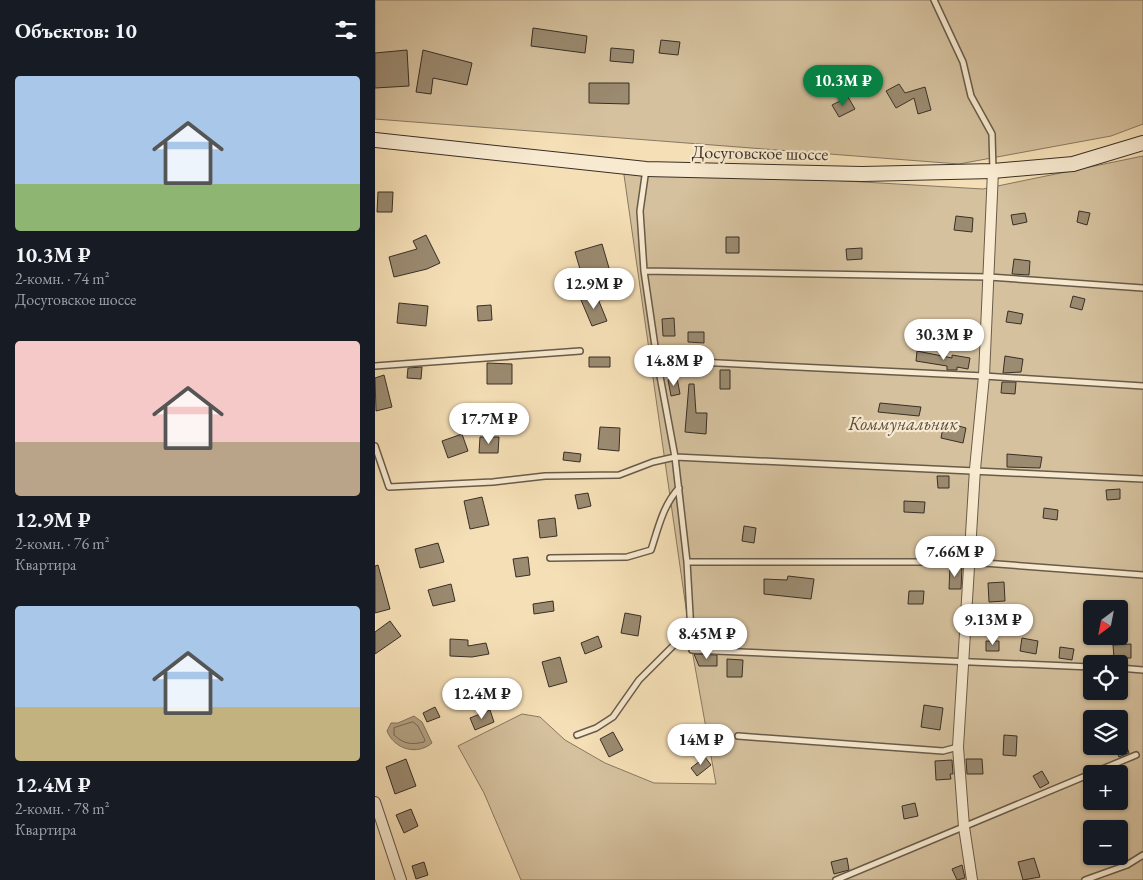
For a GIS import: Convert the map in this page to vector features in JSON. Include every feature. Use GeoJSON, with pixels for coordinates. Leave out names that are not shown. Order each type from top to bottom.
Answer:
{"type":"FeatureCollection","features":[{"type":"Feature","properties":{"kind":"main road","name":"Досуговское шоссе"},"geometry":{"type":"LineString","coordinates":[[375,140],[646,169],[862,174],[993,171],[1073,164],[1143,143]]}},
{"type":"Feature","properties":{"kind":"street"},"geometry":{"type":"LineString","coordinates":[[972,880],[965,827],[959,747],[975,470],[984,376],[993,171]]}},
{"type":"Feature","properties":{"kind":"street"},"geometry":{"type":"LineString","coordinates":[[375,802],[401,880]]}},
{"type":"Feature","properties":{"kind":"lane"},"geometry":{"type":"LineString","coordinates":[[934,0],[963,62],[971,96],[992,134],[993,171]]}},
{"type":"Feature","properties":{"kind":"lane"},"geometry":{"type":"LineString","coordinates":[[646,169],[640,211],[643,271],[675,457],[687,562],[692,650]]}},
{"type":"Feature","properties":{"kind":"lane"},"geometry":{"type":"LineString","coordinates":[[643,271],[989,277],[1143,288]]}},
{"type":"Feature","properties":{"kind":"lane"},"geometry":{"type":"LineString","coordinates":[[375,366],[579,351]]}},
{"type":"Feature","properties":{"kind":"lane"},"geometry":{"type":"LineString","coordinates":[[657,360],[1143,386]]}},
{"type":"Feature","properties":{"kind":"lane"},"geometry":{"type":"LineString","coordinates":[[375,446],[389,487],[493,482],[545,476],[619,474],[653,462],[675,457],[1143,479]]}},
{"type":"Feature","properties":{"kind":"lane"},"geometry":{"type":"LineString","coordinates":[[550,558],[627,557],[651,550],[665,510],[671,497],[679,488]]}},
{"type":"Feature","properties":{"kind":"lane"},"geometry":{"type":"LineString","coordinates":[[687,562],[970,562],[1143,575]]}},
{"type":"Feature","properties":{"kind":"lane"},"geometry":{"type":"LineString","coordinates":[[577,735],[596,728],[613,717],[639,680],[689,629],[692,650]]}},
{"type":"Feature","properties":{"kind":"lane"},"geometry":{"type":"LineString","coordinates":[[692,650],[964,660],[1083,667]]}},
{"type":"Feature","properties":{"kind":"lane"},"geometry":{"type":"LineString","coordinates":[[1128,669],[1143,670]]}},
{"type":"Feature","properties":{"kind":"lane"},"geometry":{"type":"LineString","coordinates":[[738,736],[943,751],[959,747]]}},
{"type":"Feature","properties":{"kind":"lane"},"geometry":{"type":"LineString","coordinates":[[837,880],[1136,755]]}},
{"type":"Feature","properties":{"kind":"lane"},"geometry":{"type":"LineString","coordinates":[[1085,880],[1127,865],[1143,855]]}},
{"type":"Feature","properties":{"kind":"green space"},"geometry":{"type":"Polygon","coordinates":[[[375,0],[1143,0],[1143,124],[1111,136],[959,164],[375,119],[375,0]]]}},
{"type":"Feature","properties":{"kind":"green space","name":"Коммунальник"},"geometry":{"type":"Polygon","coordinates":[[[1143,156],[1143,880],[521,880],[484,793],[458,746],[522,714],[540,717],[565,740],[605,763],[654,783],[716,784],[692,650],[623,168],[983,189],[1143,156]]]}},
{"type":"Feature","properties":{"kind":"water"},"geometry":{"type":"Polygon","coordinates":[[[414,716],[422,722],[432,743],[426,747],[413,750],[400,746],[390,737],[387,731],[391,723],[398,723],[414,716]]]}},
{"type":"Feature","properties":{"kind":"building"},"geometry":{"type":"Polygon","coordinates":[[[533,28],[587,36],[585,53],[531,46],[533,28]]]}},
{"type":"Feature","properties":{"kind":"building"},"geometry":{"type":"Polygon","coordinates":[[[661,40],[680,42],[678,55],[659,53],[661,40]]]}},
{"type":"Feature","properties":{"kind":"building"},"geometry":{"type":"Polygon","coordinates":[[[611,48],[634,50],[633,63],[610,61],[611,48]]]}},
{"type":"Feature","properties":{"kind":"building"},"geometry":{"type":"Polygon","coordinates":[[[407,50],[409,86],[375,88],[375,53],[407,50]]]}},
{"type":"Feature","properties":{"kind":"building"},"geometry":{"type":"Polygon","coordinates":[[[423,50],[472,63],[467,85],[433,78],[431,94],[416,92],[423,50]]]}},
{"type":"Feature","properties":{"kind":"building"},"geometry":{"type":"Polygon","coordinates":[[[589,83],[629,83],[629,104],[589,103],[589,83]]]}},
{"type":"Feature","properties":{"kind":"building"},"geometry":{"type":"Polygon","coordinates":[[[899,84],[905,93],[925,87],[931,110],[918,114],[914,98],[896,108],[886,91],[899,84]]]}},
{"type":"Feature","properties":{"kind":"building"},"geometry":{"type":"Polygon","coordinates":[[[848,97],[855,109],[839,117],[832,105],[848,97]]]}},
{"type":"Feature","properties":{"kind":"building"},"geometry":{"type":"Polygon","coordinates":[[[378,192],[393,192],[392,212],[377,212],[378,192]]]}},
{"type":"Feature","properties":{"kind":"building"},"geometry":{"type":"Polygon","coordinates":[[[1079,211],[1090,213],[1087,225],[1077,222],[1079,211]]]}},
{"type":"Feature","properties":{"kind":"building"},"geometry":{"type":"Polygon","coordinates":[[[1025,213],[1027,222],[1013,225],[1011,215],[1025,213]]]}},
{"type":"Feature","properties":{"kind":"building"},"geometry":{"type":"Polygon","coordinates":[[[956,216],[973,218],[972,232],[954,230],[956,216]]]}},
{"type":"Feature","properties":{"kind":"building"},"geometry":{"type":"Polygon","coordinates":[[[426,235],[440,263],[427,269],[394,277],[389,257],[417,249],[413,241],[426,235]]]}},
{"type":"Feature","properties":{"kind":"building"},"geometry":{"type":"Polygon","coordinates":[[[726,237],[739,237],[739,253],[726,253],[726,237]]]}},
{"type":"Feature","properties":{"kind":"building"},"geometry":{"type":"Polygon","coordinates":[[[602,244],[609,268],[582,276],[575,252],[602,244]]]}},
{"type":"Feature","properties":{"kind":"building"},"geometry":{"type":"Polygon","coordinates":[[[862,248],[862,259],[847,260],[846,249],[862,248]]]}},
{"type":"Feature","properties":{"kind":"building"},"geometry":{"type":"Polygon","coordinates":[[[1014,259],[1030,261],[1029,275],[1012,274],[1014,259]]]}},
{"type":"Feature","properties":{"kind":"building"},"geometry":{"type":"Polygon","coordinates":[[[596,294],[607,321],[592,326],[581,300],[596,294]]]}},
{"type":"Feature","properties":{"kind":"building"},"geometry":{"type":"Polygon","coordinates":[[[1073,296],[1085,299],[1082,310],[1070,307],[1073,296]]]}},
{"type":"Feature","properties":{"kind":"building"},"geometry":{"type":"Polygon","coordinates":[[[399,303],[428,306],[426,326],[397,323],[399,303]]]}},
{"type":"Feature","properties":{"kind":"building"},"geometry":{"type":"Polygon","coordinates":[[[491,305],[492,320],[478,321],[477,306],[491,305]]]}},
{"type":"Feature","properties":{"kind":"building"},"geometry":{"type":"Polygon","coordinates":[[[1008,311],[1023,314],[1021,324],[1006,322],[1008,311]]]}},
{"type":"Feature","properties":{"kind":"building"},"geometry":{"type":"Polygon","coordinates":[[[674,318],[675,336],[663,336],[662,319],[674,318]]]}},
{"type":"Feature","properties":{"kind":"building"},"geometry":{"type":"Polygon","coordinates":[[[688,332],[704,332],[704,343],[688,342],[688,332]]]}},
{"type":"Feature","properties":{"kind":"building"},"geometry":{"type":"Polygon","coordinates":[[[917,351],[952,358],[952,355],[970,358],[968,369],[957,367],[957,370],[947,370],[947,366],[916,361],[917,351]]]}},
{"type":"Feature","properties":{"kind":"building"},"geometry":{"type":"Polygon","coordinates":[[[1005,356],[1023,359],[1021,372],[1003,373],[1005,356]]]}},
{"type":"Feature","properties":{"kind":"building"},"geometry":{"type":"Polygon","coordinates":[[[589,357],[610,357],[610,367],[589,367],[589,357]]]}},
{"type":"Feature","properties":{"kind":"building"},"geometry":{"type":"Polygon","coordinates":[[[487,363],[512,364],[512,384],[487,384],[487,363]]]}},
{"type":"Feature","properties":{"kind":"building"},"geometry":{"type":"Polygon","coordinates":[[[422,367],[421,379],[407,378],[408,368],[422,367]]]}},
{"type":"Feature","properties":{"kind":"building"},"geometry":{"type":"Polygon","coordinates":[[[720,370],[730,370],[730,389],[720,389],[720,370]]]}},
{"type":"Feature","properties":{"kind":"building"},"geometry":{"type":"Polygon","coordinates":[[[384,375],[392,407],[376,411],[375,378],[384,375]]]}},
{"type":"Feature","properties":{"kind":"building"},"geometry":{"type":"Polygon","coordinates":[[[677,378],[680,394],[671,396],[668,380],[677,378]]]}},
{"type":"Feature","properties":{"kind":"building"},"geometry":{"type":"Polygon","coordinates":[[[1002,382],[1016,382],[1015,394],[1001,393],[1002,382]]]}},
{"type":"Feature","properties":{"kind":"building"},"geometry":{"type":"Polygon","coordinates":[[[689,384],[694,384],[696,413],[707,413],[706,434],[685,432],[689,384]]]}},
{"type":"Feature","properties":{"kind":"building"},"geometry":{"type":"Polygon","coordinates":[[[880,403],[921,407],[919,416],[878,412],[880,403]]]}},
{"type":"Feature","properties":{"kind":"building"},"geometry":{"type":"Polygon","coordinates":[[[944,422],[966,428],[963,443],[941,438],[944,422]]]}},
{"type":"Feature","properties":{"kind":"building"},"geometry":{"type":"Polygon","coordinates":[[[600,427],[620,428],[619,451],[598,449],[600,427]]]}},
{"type":"Feature","properties":{"kind":"building"},"geometry":{"type":"Polygon","coordinates":[[[462,434],[468,451],[448,458],[442,441],[462,434]]]}},
{"type":"Feature","properties":{"kind":"building"},"geometry":{"type":"Polygon","coordinates":[[[480,437],[499,437],[498,453],[479,453],[480,437]]]}},
{"type":"Feature","properties":{"kind":"building"},"geometry":{"type":"Polygon","coordinates":[[[564,452],[581,454],[580,462],[563,460],[564,452]]]}},
{"type":"Feature","properties":{"kind":"building"},"geometry":{"type":"Polygon","coordinates":[[[1007,454],[1042,457],[1040,468],[1007,467],[1007,454]]]}},
{"type":"Feature","properties":{"kind":"building"},"geometry":{"type":"Polygon","coordinates":[[[937,476],[949,476],[949,488],[938,488],[937,476]]]}},
{"type":"Feature","properties":{"kind":"building"},"geometry":{"type":"Polygon","coordinates":[[[1120,489],[1120,499],[1107,500],[1106,490],[1120,489]]]}},
{"type":"Feature","properties":{"kind":"building"},"geometry":{"type":"Polygon","coordinates":[[[588,493],[591,506],[578,509],[575,495],[588,493]]]}},
{"type":"Feature","properties":{"kind":"building"},"geometry":{"type":"Polygon","coordinates":[[[482,497],[489,525],[470,529],[464,501],[482,497]]]}},
{"type":"Feature","properties":{"kind":"building"},"geometry":{"type":"Polygon","coordinates":[[[904,501],[925,502],[924,513],[904,512],[904,501]]]}},
{"type":"Feature","properties":{"kind":"building"},"geometry":{"type":"Polygon","coordinates":[[[1044,508],[1058,510],[1057,520],[1043,518],[1044,508]]]}},
{"type":"Feature","properties":{"kind":"building"},"geometry":{"type":"Polygon","coordinates":[[[555,518],[557,536],[540,538],[538,520],[555,518]]]}},
{"type":"Feature","properties":{"kind":"building"},"geometry":{"type":"Polygon","coordinates":[[[744,526],[756,528],[754,543],[742,541],[744,526]]]}},
{"type":"Feature","properties":{"kind":"building"},"geometry":{"type":"Polygon","coordinates":[[[438,543],[444,562],[420,568],[415,549],[438,543]]]}},
{"type":"Feature","properties":{"kind":"building"},"geometry":{"type":"Polygon","coordinates":[[[528,557],[530,575],[516,577],[513,559],[528,557]]]}},
{"type":"Feature","properties":{"kind":"building"},"geometry":{"type":"Polygon","coordinates":[[[378,565],[390,609],[375,613],[375,566],[378,565]]]}},
{"type":"Feature","properties":{"kind":"building"},"geometry":{"type":"Polygon","coordinates":[[[950,566],[962,566],[961,589],[949,589],[950,566]]]}},
{"type":"Feature","properties":{"kind":"building"},"geometry":{"type":"Polygon","coordinates":[[[788,576],[814,579],[811,599],[764,594],[764,579],[787,580],[788,576]]]}},
{"type":"Feature","properties":{"kind":"building"},"geometry":{"type":"Polygon","coordinates":[[[1004,582],[1005,601],[989,602],[988,583],[1004,582]]]}},
{"type":"Feature","properties":{"kind":"building"},"geometry":{"type":"Polygon","coordinates":[[[451,584],[455,601],[433,606],[428,590],[451,584]]]}},
{"type":"Feature","properties":{"kind":"building"},"geometry":{"type":"Polygon","coordinates":[[[909,591],[924,591],[923,604],[908,604],[909,591]]]}},
{"type":"Feature","properties":{"kind":"building"},"geometry":{"type":"Polygon","coordinates":[[[553,601],[554,611],[534,614],[533,604],[553,601]]]}},
{"type":"Feature","properties":{"kind":"building"},"geometry":{"type":"Polygon","coordinates":[[[625,613],[641,616],[638,636],[621,633],[625,613]]]}},
{"type":"Feature","properties":{"kind":"building"},"geometry":{"type":"Polygon","coordinates":[[[390,621],[401,636],[375,654],[375,632],[390,621]]]}},
{"type":"Feature","properties":{"kind":"building"},"geometry":{"type":"Polygon","coordinates":[[[598,636],[602,647],[585,654],[581,643],[598,636]]]}},
{"type":"Feature","properties":{"kind":"building"},"geometry":{"type":"Polygon","coordinates":[[[1022,638],[1038,641],[1036,654],[1020,651],[1022,638]]]}},
{"type":"Feature","properties":{"kind":"building"},"geometry":{"type":"Polygon","coordinates":[[[450,639],[468,640],[468,646],[486,643],[489,654],[472,657],[450,656],[450,639]]]}},
{"type":"Feature","properties":{"kind":"building"},"geometry":{"type":"Polygon","coordinates":[[[986,641],[999,641],[999,651],[986,651],[986,641]]]}},
{"type":"Feature","properties":{"kind":"building"},"geometry":{"type":"Polygon","coordinates":[[[1131,644],[1131,658],[1128,658],[1128,655],[1114,655],[1113,645],[1131,644]]]}},
{"type":"Feature","properties":{"kind":"building"},"geometry":{"type":"Polygon","coordinates":[[[1060,647],[1074,649],[1072,660],[1059,658],[1060,647]]]}},
{"type":"Feature","properties":{"kind":"building"},"geometry":{"type":"Polygon","coordinates":[[[694,654],[717,655],[717,666],[699,666],[694,654]]]}},
{"type":"Feature","properties":{"kind":"building"},"geometry":{"type":"Polygon","coordinates":[[[560,657],[567,682],[549,687],[542,662],[560,657]]]}},
{"type":"Feature","properties":{"kind":"building"},"geometry":{"type":"Polygon","coordinates":[[[727,659],[743,660],[742,677],[727,677],[727,659]]]}},
{"type":"Feature","properties":{"kind":"building"},"geometry":{"type":"Polygon","coordinates":[[[924,705],[943,708],[940,730],[921,727],[924,705]]]}},
{"type":"Feature","properties":{"kind":"building"},"geometry":{"type":"Polygon","coordinates":[[[435,707],[440,717],[427,722],[423,713],[435,707]]]}},
{"type":"Feature","properties":{"kind":"building"},"geometry":{"type":"Polygon","coordinates":[[[490,710],[494,722],[475,730],[470,718],[490,710]]]}},
{"type":"Feature","properties":{"kind":"building"},"geometry":{"type":"Polygon","coordinates":[[[613,732],[623,750],[609,757],[600,739],[613,732]]]}},
{"type":"Feature","properties":{"kind":"building"},"geometry":{"type":"Polygon","coordinates":[[[1004,735],[1017,736],[1016,756],[1003,755],[1004,735]]]}},
{"type":"Feature","properties":{"kind":"building"},"geometry":{"type":"Polygon","coordinates":[[[705,757],[711,765],[697,776],[691,768],[705,757]]]}},
{"type":"Feature","properties":{"kind":"building"},"geometry":{"type":"Polygon","coordinates":[[[406,759],[416,786],[395,794],[386,767],[406,759]]]}},
{"type":"Feature","properties":{"kind":"building"},"geometry":{"type":"Polygon","coordinates":[[[966,759],[982,759],[983,774],[967,774],[966,759]]]}},
{"type":"Feature","properties":{"kind":"building"},"geometry":{"type":"Polygon","coordinates":[[[952,760],[953,774],[950,774],[951,779],[936,780],[935,761],[952,760]]]}},
{"type":"Feature","properties":{"kind":"building"},"geometry":{"type":"Polygon","coordinates":[[[1042,771],[1049,783],[1040,788],[1033,776],[1042,771]]]}},
{"type":"Feature","properties":{"kind":"building"},"geometry":{"type":"Polygon","coordinates":[[[915,803],[918,816],[904,819],[902,806],[915,803]]]}},
{"type":"Feature","properties":{"kind":"building"},"geometry":{"type":"Polygon","coordinates":[[[411,809],[418,826],[404,833],[396,815],[411,809]]]}},
{"type":"Feature","properties":{"kind":"building"},"geometry":{"type":"Polygon","coordinates":[[[847,858],[849,870],[834,874],[831,862],[847,858]]]}},
{"type":"Feature","properties":{"kind":"building"},"geometry":{"type":"Polygon","coordinates":[[[1034,858],[1040,877],[1023,880],[1018,862],[1034,858]]]}},
{"type":"Feature","properties":{"kind":"building"},"geometry":{"type":"Polygon","coordinates":[[[424,862],[428,875],[416,879],[412,866],[424,862]]]}},
{"type":"Feature","properties":{"kind":"building"},"geometry":{"type":"Polygon","coordinates":[[[962,865],[965,878],[957,880],[952,869],[962,865]]]}}]}
